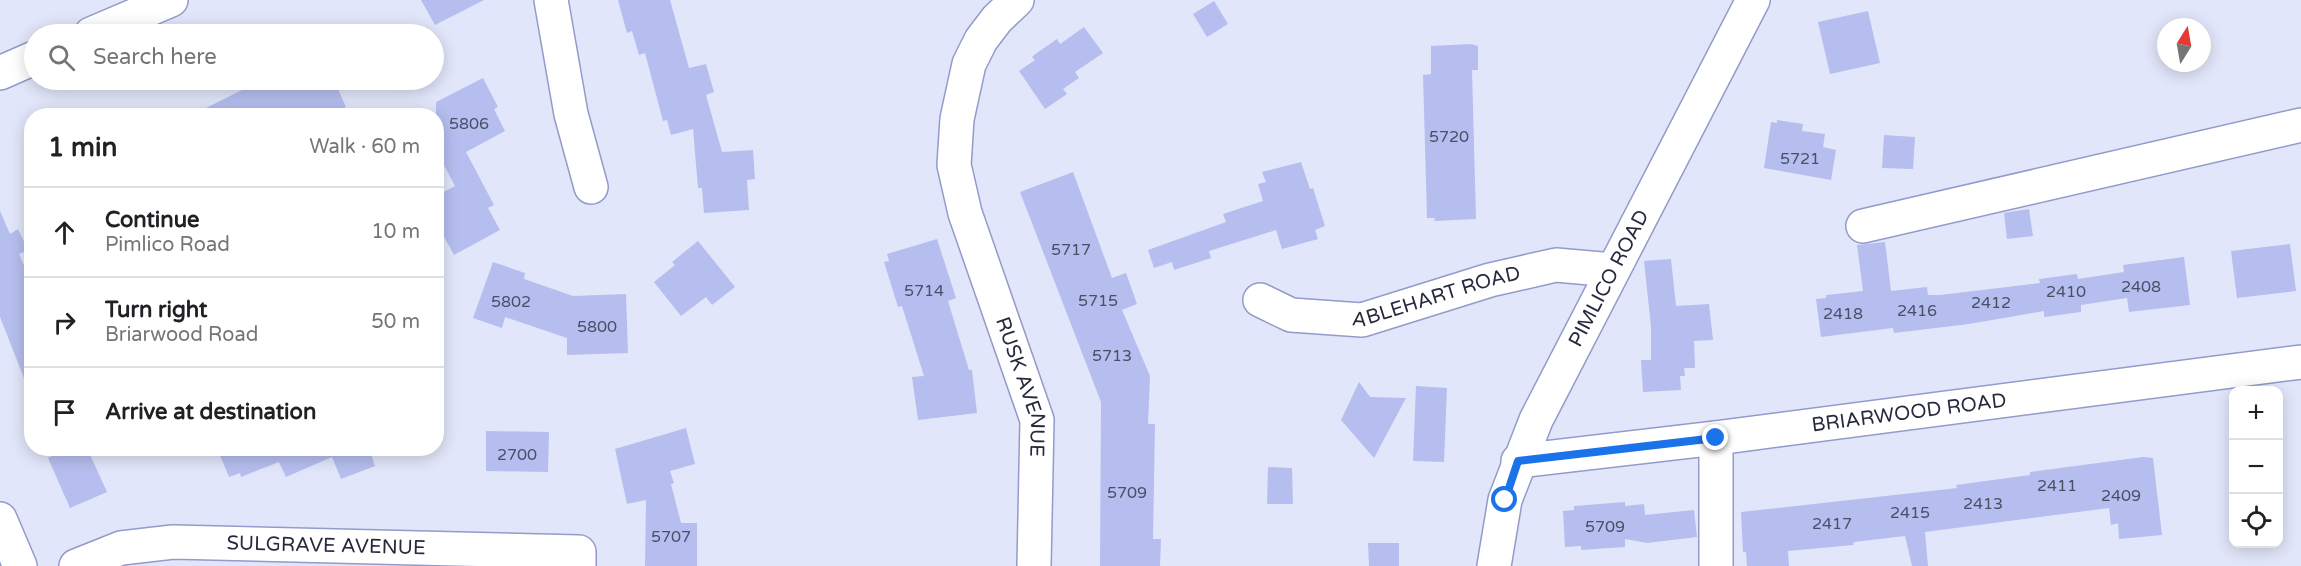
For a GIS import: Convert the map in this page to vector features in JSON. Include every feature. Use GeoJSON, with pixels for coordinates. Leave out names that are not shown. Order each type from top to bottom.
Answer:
{"type":"FeatureCollection","features":[{"type":"Feature","properties":{"kind":"street"},"geometry":{"type":"LineString","coordinates":[[115,24],[171,0]]}},
{"type":"Feature","properties":{"kind":"street"},"geometry":{"type":"LineString","coordinates":[[550,0],[566,92],[591,187]]}},
{"type":"Feature","properties":{"kind":"street","name":"RUSK AVENUE"},"geometry":{"type":"LineString","coordinates":[[1017,0],[991,26],[969,64],[957,119],[954,165],[965,213],[1037,420],[1034,566]]}},
{"type":"Feature","properties":{"kind":"street","name":"PIMLICO ROAD"},"geometry":{"type":"LineString","coordinates":[[1494,566],[1505,500],[1518,461],[1536,420],[1753,0]]}},
{"type":"Feature","properties":{"kind":"street"},"geometry":{"type":"LineString","coordinates":[[0,73],[24,62]]}},
{"type":"Feature","properties":{"kind":"street"},"geometry":{"type":"LineString","coordinates":[[1863,226],[2301,125]]}},
{"type":"Feature","properties":{"kind":"street","name":"ABLEHART ROAD"},"geometry":{"type":"LineString","coordinates":[[1260,300],[1291,315],[1362,320],[1490,280],[1556,265],[1613,270]]}},
{"type":"Feature","properties":{"kind":"street","name":"BRIARWOOD ROAD"},"geometry":{"type":"LineString","coordinates":[[1518,461],[1716,438],[2301,362]]}},
{"type":"Feature","properties":{"kind":"street"},"geometry":{"type":"LineString","coordinates":[[1716,438],[1716,566]]}},
{"type":"Feature","properties":{"kind":"street"},"geometry":{"type":"LineString","coordinates":[[0,519],[20,566]]}},
{"type":"Feature","properties":{"kind":"street","name":"SULGRAVE AVENUE"},"geometry":{"type":"LineString","coordinates":[[76,566],[121,548],[173,542],[579,559]]}},
{"type":"Feature","properties":{"kind":"building"},"geometry":{"type":"Polygon","coordinates":[[[421,0],[484,0],[437,24],[434,24],[421,0]]]}},
{"type":"Feature","properties":{"kind":"building"},"geometry":{"type":"Polygon","coordinates":[[[618,0],[670,0],[689,68],[706,64],[714,92],[706,95],[722,152],[753,150],[755,179],[747,180],[749,210],[704,213],[702,188],[698,188],[693,129],[671,135],[667,120],[663,121],[645,53],[639,55],[632,31],[627,33],[618,0]]]}},
{"type":"Feature","properties":{"kind":"building"},"geometry":{"type":"Polygon","coordinates":[[[1214,1],[1228,24],[1207,37],[1193,14],[1214,1]]]}},
{"type":"Feature","properties":{"kind":"building"},"geometry":{"type":"Polygon","coordinates":[[[1868,11],[1880,63],[1830,74],[1818,22],[1868,11]]]}},
{"type":"Feature","properties":{"kind":"building"},"geometry":{"type":"Polygon","coordinates":[[[1084,27],[1103,53],[1075,72],[1079,78],[1063,89],[1067,94],[1045,109],[1019,71],[1035,60],[1032,57],[1034,55],[1057,39],[1060,44],[1084,27]]]}},
{"type":"Feature","properties":{"kind":"building"},"geometry":{"type":"Polygon","coordinates":[[[1471,44],[1478,46],[1478,70],[1472,70],[1476,219],[1434,221],[1435,218],[1427,218],[1423,75],[1431,74],[1431,46],[1471,44]]]}},
{"type":"Feature","properties":{"kind":"building"},"geometry":{"type":"Polygon","coordinates":[[[483,78],[498,107],[494,109],[505,131],[466,152],[494,205],[488,208],[500,230],[454,255],[444,237],[444,192],[455,186],[444,165],[444,108],[436,108],[436,102],[483,78]]]}},
{"type":"Feature","properties":{"kind":"building"},"geometry":{"type":"Polygon","coordinates":[[[242,90],[338,90],[346,107],[344,108],[206,108],[242,90]]]}},
{"type":"Feature","properties":{"kind":"building"},"geometry":{"type":"Polygon","coordinates":[[[1777,120],[1803,124],[1802,131],[1825,134],[1823,147],[1836,150],[1831,180],[1764,168],[1771,122],[1777,123],[1777,120]]]}},
{"type":"Feature","properties":{"kind":"building"},"geometry":{"type":"Polygon","coordinates":[[[1884,135],[1915,137],[1913,169],[1882,168],[1884,135]]]}},
{"type":"Feature","properties":{"kind":"building"},"geometry":{"type":"Polygon","coordinates":[[[1301,162],[1310,189],[1313,188],[1325,226],[1315,230],[1318,239],[1282,249],[1276,230],[1209,251],[1211,258],[1174,270],[1172,262],[1154,268],[1148,250],[1226,222],[1223,214],[1263,201],[1258,184],[1266,182],[1262,172],[1301,162]]]}},
{"type":"Feature","properties":{"kind":"building"},"geometry":{"type":"Polygon","coordinates":[[[1073,172],[1112,278],[1126,273],[1137,304],[1122,310],[1150,376],[1148,424],[1155,424],[1153,539],[1161,539],[1160,566],[1100,566],[1101,402],[1020,192],[1073,172]]]}},
{"type":"Feature","properties":{"kind":"building"},"geometry":{"type":"Polygon","coordinates":[[[2029,209],[2033,236],[2007,239],[2004,213],[2029,209]]]}},
{"type":"Feature","properties":{"kind":"building"},"geometry":{"type":"Polygon","coordinates":[[[0,211],[10,234],[18,229],[24,242],[24,252],[19,254],[24,266],[24,378],[0,317],[0,211]]]}},
{"type":"Feature","properties":{"kind":"building"},"geometry":{"type":"Polygon","coordinates":[[[937,239],[956,298],[948,301],[969,370],[972,370],[977,413],[918,420],[912,377],[924,376],[902,306],[898,307],[884,262],[889,261],[887,254],[937,239]]]}},
{"type":"Feature","properties":{"kind":"building"},"geometry":{"type":"Polygon","coordinates":[[[698,241],[735,287],[712,305],[706,297],[681,316],[654,282],[675,265],[672,262],[698,241]]]}},
{"type":"Feature","properties":{"kind":"building"},"geometry":{"type":"Polygon","coordinates":[[[1885,242],[1891,291],[1927,287],[1928,295],[1940,295],[2040,283],[2039,279],[2077,274],[2078,279],[2124,272],[2123,265],[2184,257],[2190,305],[2129,312],[2127,298],[2081,305],[2081,312],[2044,317],[2044,311],[1969,324],[1894,333],[1893,328],[1821,337],[1816,299],[1826,298],[1826,295],[1863,291],[1857,245],[1885,242]]]}},
{"type":"Feature","properties":{"kind":"building"},"geometry":{"type":"Polygon","coordinates":[[[2290,244],[2296,291],[2237,298],[2231,251],[2290,244]]]}},
{"type":"Feature","properties":{"kind":"building"},"geometry":{"type":"Polygon","coordinates":[[[1671,259],[1676,306],[1709,304],[1713,340],[1694,341],[1695,368],[1684,368],[1685,376],[1680,376],[1681,390],[1643,392],[1641,360],[1651,360],[1651,327],[1644,261],[1671,259]]]}},
{"type":"Feature","properties":{"kind":"building"},"geometry":{"type":"Polygon","coordinates":[[[493,262],[525,273],[524,279],[573,296],[626,294],[628,353],[567,355],[567,338],[505,317],[502,328],[473,318],[493,262]]]}},
{"type":"Feature","properties":{"kind":"building"},"geometry":{"type":"Polygon","coordinates":[[[1359,382],[1370,397],[1406,398],[1374,458],[1341,420],[1359,382]]]}},
{"type":"Feature","properties":{"kind":"building"},"geometry":{"type":"Polygon","coordinates":[[[1416,386],[1447,388],[1444,462],[1413,461],[1416,386]]]}},
{"type":"Feature","properties":{"kind":"building"},"geometry":{"type":"Polygon","coordinates":[[[686,428],[695,464],[670,471],[674,483],[671,484],[681,523],[697,523],[697,566],[645,566],[646,500],[627,504],[615,449],[686,428]]]}},
{"type":"Feature","properties":{"kind":"building"},"geometry":{"type":"Polygon","coordinates":[[[486,431],[549,432],[548,472],[486,471],[486,431]]]}},
{"type":"Feature","properties":{"kind":"building"},"geometry":{"type":"Polygon","coordinates":[[[52,456],[91,456],[107,492],[70,508],[48,458],[52,456]]]}},
{"type":"Feature","properties":{"kind":"building"},"geometry":{"type":"Polygon","coordinates":[[[220,456],[372,456],[375,466],[341,479],[332,457],[286,477],[279,462],[241,477],[240,473],[229,477],[220,456]]]}},
{"type":"Feature","properties":{"kind":"building"},"geometry":{"type":"Polygon","coordinates":[[[2143,457],[2153,458],[2162,535],[2119,539],[2118,523],[2111,525],[2109,508],[1925,532],[1928,566],[1912,566],[1905,536],[1854,542],[1853,545],[1788,551],[1789,566],[1747,566],[1746,552],[1743,552],[1741,512],[1957,488],[1956,485],[2030,475],[2030,472],[2143,457]]]}},
{"type":"Feature","properties":{"kind":"building"},"geometry":{"type":"Polygon","coordinates":[[[1268,467],[1292,468],[1293,504],[1267,504],[1268,467]]]}},
{"type":"Feature","properties":{"kind":"building"},"geometry":{"type":"Polygon","coordinates":[[[1625,502],[1625,506],[1644,504],[1645,515],[1694,510],[1697,537],[1647,543],[1625,539],[1625,547],[1581,550],[1581,546],[1565,547],[1563,511],[1574,510],[1574,506],[1625,502]]]}},
{"type":"Feature","properties":{"kind":"building"},"geometry":{"type":"Polygon","coordinates":[[[1368,543],[1399,543],[1399,566],[1369,566],[1368,543]]]}},
{"type":"Feature","properties":{"kind":"route"},"geometry":{"type":"LineString","coordinates":[[1505,500],[1518,461],[1716,438]]}}]}
